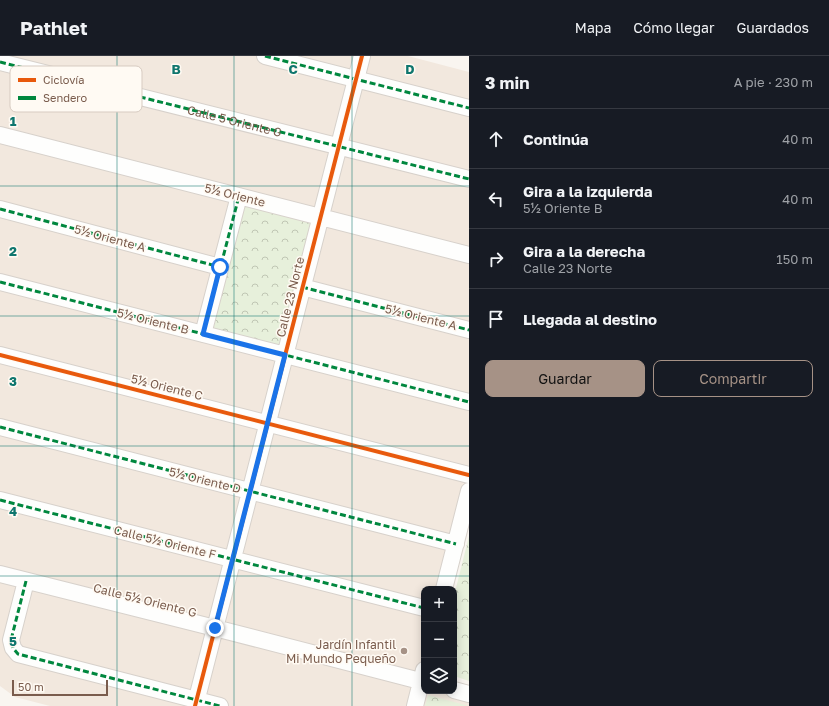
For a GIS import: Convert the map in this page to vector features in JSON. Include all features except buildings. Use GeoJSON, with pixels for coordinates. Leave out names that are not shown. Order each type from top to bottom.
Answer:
{"type":"FeatureCollection","features":[{"type":"Feature","properties":{"kind":"street"},"geometry":{"type":"LineString","coordinates":[[265,56],[469,108]]}},
{"type":"Feature","properties":{"kind":"street","name":"Calle 23 Norte"},"geometry":{"type":"LineString","coordinates":[[196,703],[362,56]]}},
{"type":"Feature","properties":{"kind":"street","name":"Calle 5 Oriente G"},"geometry":{"type":"LineString","coordinates":[[0,62],[16,66]]}},
{"type":"Feature","properties":{"kind":"street","name":"Calle 5 Oriente G"},"geometry":{"type":"LineString","coordinates":[[142,98],[469,179]]}},
{"type":"Feature","properties":{"kind":"street","name":"5½ Oriente"},"geometry":{"type":"LineString","coordinates":[[0,134],[469,254]]}},
{"type":"Feature","properties":{"kind":"street"},"geometry":{"type":"LineString","coordinates":[[203,334],[239,196]]}},
{"type":"Feature","properties":{"kind":"street","name":"5½ Oriente A"},"geometry":{"type":"LineString","coordinates":[[0,209],[220,267]]}},
{"type":"Feature","properties":{"kind":"street","name":"5½ Oriente B"},"geometry":{"type":"LineString","coordinates":[[0,282],[469,402]]}},
{"type":"Feature","properties":{"kind":"street","name":"5½ Oriente A"},"geometry":{"type":"LineString","coordinates":[[302,287],[469,330]]}},
{"type":"Feature","properties":{"kind":"street","name":"5½ Oriente C"},"geometry":{"type":"LineString","coordinates":[[0,355],[469,475]]}},
{"type":"Feature","properties":{"kind":"street","name":"5½ Oriente D"},"geometry":{"type":"LineString","coordinates":[[0,427],[456,544]]}},
{"type":"Feature","properties":{"kind":"street"},"geometry":{"type":"LineString","coordinates":[[445,586],[469,491]]}},
{"type":"Feature","properties":{"kind":"street","name":"Calle 5½ Oriente F"},"geometry":{"type":"LineString","coordinates":[[0,500],[421,607]]}},
{"type":"Feature","properties":{"kind":"street","name":"Calle 5½ Oriente G"},"geometry":{"type":"LineString","coordinates":[[0,574],[421,678]]}},
{"type":"Feature","properties":{"kind":"street"},"geometry":{"type":"LineString","coordinates":[[26,581],[11,640],[13,648],[18,654],[196,703],[220,706]]}},
{"type":"Feature","properties":{"kind":"street"},"geometry":{"type":"LineString","coordinates":[[415,706],[421,685]]}},
{"type":"Feature","properties":{"kind":"street"},"geometry":{"type":"LineString","coordinates":[[457,691],[469,694]]}},
{"type":"Feature","properties":{"kind":"shaded area"},"geometry":{"type":"Polygon","coordinates":[[[0,56],[408,56],[469,72],[469,465],[440,586],[421,586],[421,661],[418,673],[421,682],[421,694],[457,694],[457,683],[469,685],[469,706],[50,706],[15,697],[0,686],[0,56]]]}},
{"type":"Feature","properties":{"kind":"green space"},"geometry":{"type":"Polygon","coordinates":[[[244,206],[313,223],[281,346],[213,328],[244,206]]]}},
{"type":"Feature","properties":{"kind":"green space"},"geometry":{"type":"Polygon","coordinates":[[[469,536],[469,681],[457,677],[456,586],[469,536]]]}},
{"type":"Feature","properties":{"kind":"green space"},"geometry":{"type":"Polygon","coordinates":[[[428,695],[469,706],[425,706],[428,695]]]}},
{"type":"Feature","properties":{"kind":"marked path"},"geometry":{"type":"LineString","coordinates":[[265,56],[469,108]]}},
{"type":"Feature","properties":{"kind":"marked path"},"geometry":{"type":"LineString","coordinates":[[0,62],[16,66]]}},
{"type":"Feature","properties":{"kind":"marked path"},"geometry":{"type":"LineString","coordinates":[[142,97],[469,179]]}},
{"type":"Feature","properties":{"kind":"marked path"},"geometry":{"type":"LineString","coordinates":[[203,334],[239,196]]}},
{"type":"Feature","properties":{"kind":"marked path"},"geometry":{"type":"LineString","coordinates":[[0,209],[220,267]]}},
{"type":"Feature","properties":{"kind":"marked path"},"geometry":{"type":"LineString","coordinates":[[0,282],[469,402]]}},
{"type":"Feature","properties":{"kind":"marked path"},"geometry":{"type":"LineString","coordinates":[[302,287],[469,330]]}},
{"type":"Feature","properties":{"kind":"marked path"},"geometry":{"type":"LineString","coordinates":[[0,427],[456,544]]}},
{"type":"Feature","properties":{"kind":"marked path"},"geometry":{"type":"LineString","coordinates":[[0,500],[421,607]]}},
{"type":"Feature","properties":{"kind":"marked path"},"geometry":{"type":"LineString","coordinates":[[26,581],[11,640],[13,648],[18,654],[220,706]]}},
{"type":"Feature","properties":{"kind":"cycle path"},"geometry":{"type":"LineString","coordinates":[[195,706],[362,56]]}},
{"type":"Feature","properties":{"kind":"cycle path"},"geometry":{"type":"LineString","coordinates":[[0,355],[469,475]]}},
{"type":"Feature","properties":{"kind":"place","name":"Jardín Infantil Mi Mundo Pequeño"},"geometry":{"type":"Point","coordinates":[404,651]}},
{"type":"Feature","properties":{"kind":"route"},"geometry":{"type":"LineString","coordinates":[[215,628],[285,355],[203,334],[220,267]]}}]}
